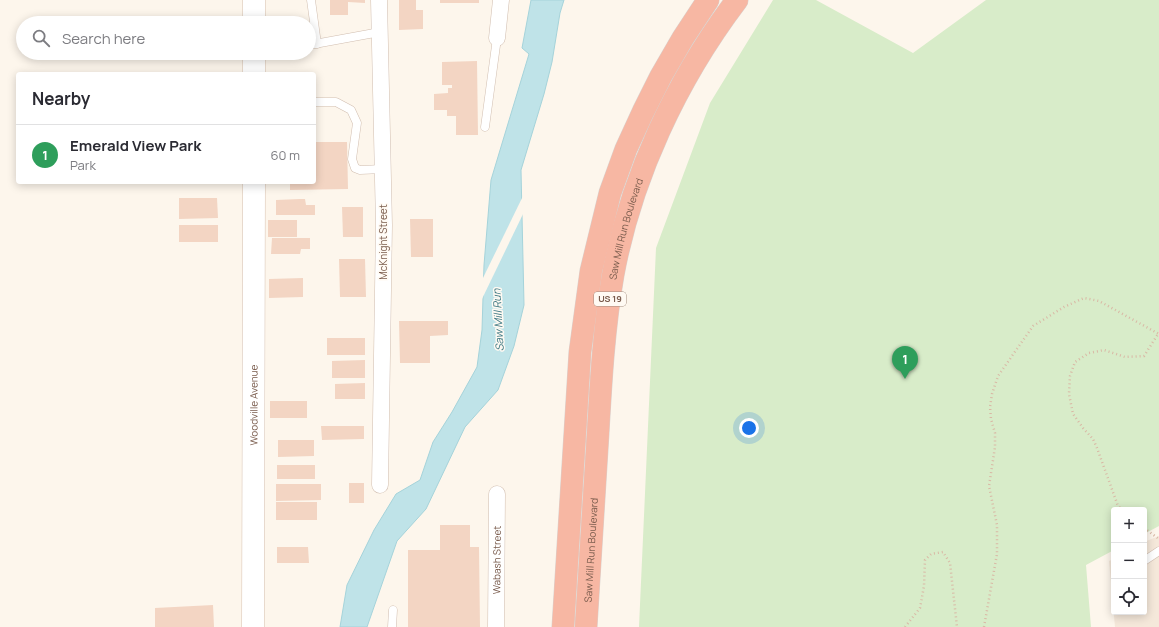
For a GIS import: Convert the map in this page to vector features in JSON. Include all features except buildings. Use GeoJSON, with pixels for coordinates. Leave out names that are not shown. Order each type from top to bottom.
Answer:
{"type":"FeatureCollection","features":[{"type":"Feature","properties":{"kind":"highway","name":"US 19"},"geometry":{"type":"LineString","coordinates":[[563,627],[580,352],[590,271],[610,193],[626,150],[661,76],[683,38],[708,0]]}},
{"type":"Feature","properties":{"kind":"highway","name":"Saw Mill Run Boulevard"},"geometry":{"type":"LineString","coordinates":[[586,627],[603,354],[613,275],[632,200],[642,172],[664,122],[681,87],[702,50],[737,0]]}},
{"type":"Feature","properties":{"kind":"street"},"geometry":{"type":"LineString","coordinates":[[254,0],[254,16]]}},
{"type":"Feature","properties":{"kind":"street","name":"McKnight Street"},"geometry":{"type":"LineString","coordinates":[[379,0],[384,225],[380,485]]}},
{"type":"Feature","properties":{"kind":"street"},"geometry":{"type":"LineString","coordinates":[[496,38],[501,0]]}},
{"type":"Feature","properties":{"kind":"street","name":"Woodville Avenue"},"geometry":{"type":"LineString","coordinates":[[252,627],[254,184]]}},
{"type":"Feature","properties":{"kind":"street","name":"Wabash Street"},"geometry":{"type":"LineString","coordinates":[[496,627],[497,494]]}},
{"type":"Feature","properties":{"kind":"lane"},"geometry":{"type":"LineString","coordinates":[[311,0],[312,16]]}},
{"type":"Feature","properties":{"kind":"lane"},"geometry":{"type":"LineString","coordinates":[[316,44],[380,32]]}},
{"type":"Feature","properties":{"kind":"lane"},"geometry":{"type":"LineString","coordinates":[[485,127],[496,38]]}},
{"type":"Feature","properties":{"kind":"lane"},"geometry":{"type":"LineString","coordinates":[[316,102],[336,102],[351,110],[357,123],[352,159],[355,168],[360,170],[383,169]]}},
{"type":"Feature","properties":{"kind":"lane"},"geometry":{"type":"LineString","coordinates":[[1147,559],[1159,551]]}},
{"type":"Feature","properties":{"kind":"lane"},"geometry":{"type":"LineString","coordinates":[[392,627],[393,610]]}},
{"type":"Feature","properties":{"kind":"path"},"geometry":{"type":"LineString","coordinates":[[984,627],[997,554],[997,525],[989,486],[995,447],[990,407],[992,394],[998,376],[1032,326],[1064,307],[1084,298],[1099,301],[1159,334],[1144,356],[1125,357],[1104,350],[1089,353],[1075,362],[1070,376],[1069,394],[1073,414],[1082,428],[1093,439],[1119,507]]}},
{"type":"Feature","properties":{"kind":"path"},"geometry":{"type":"LineString","coordinates":[[1147,530],[1159,539]]}},
{"type":"Feature","properties":{"kind":"path"},"geometry":{"type":"LineString","coordinates":[[905,627],[920,608],[924,586],[924,560],[931,554],[943,552],[950,563],[957,627]]}},
{"type":"Feature","properties":{"kind":"shaded area"},"geometry":{"type":"Polygon","coordinates":[[[1159,536],[1159,627],[1115,627],[1114,615],[1147,615],[1147,541],[1159,536]]]}},
{"type":"Feature","properties":{"kind":"shaded area"},"geometry":{"type":"Polygon","coordinates":[[[1111,560],[1111,583],[1109,561],[1111,560]]]}},
{"type":"Feature","properties":{"kind":"green space"},"geometry":{"type":"Polygon","coordinates":[[[773,0],[816,0],[913,53],[986,0],[1159,0],[1159,526],[1147,532],[1147,507],[1111,507],[1111,552],[1086,565],[1091,627],[639,627],[656,248],[710,103],[773,0]]]}},
{"type":"Feature","properties":{"kind":"water","name":"Saw Mill Run"},"geometry":{"type":"Polygon","coordinates":[[[531,0],[564,0],[560,13],[552,62],[544,94],[521,170],[524,305],[514,346],[498,390],[465,427],[426,509],[397,541],[367,627],[340,627],[347,585],[374,530],[396,494],[420,480],[433,442],[452,412],[477,367],[482,330],[484,265],[491,180],[529,54],[522,48],[531,0]]]}},
{"type":"Feature","properties":{"kind":"pier"},"geometry":{"type":"Polygon","coordinates":[[[524,194],[524,212],[481,301],[482,280],[524,194]]]}},
{"type":"Feature","properties":{"kind":"place","name":"Emerald View Park"},"geometry":{"type":"Point","coordinates":[905,379]}}]}
